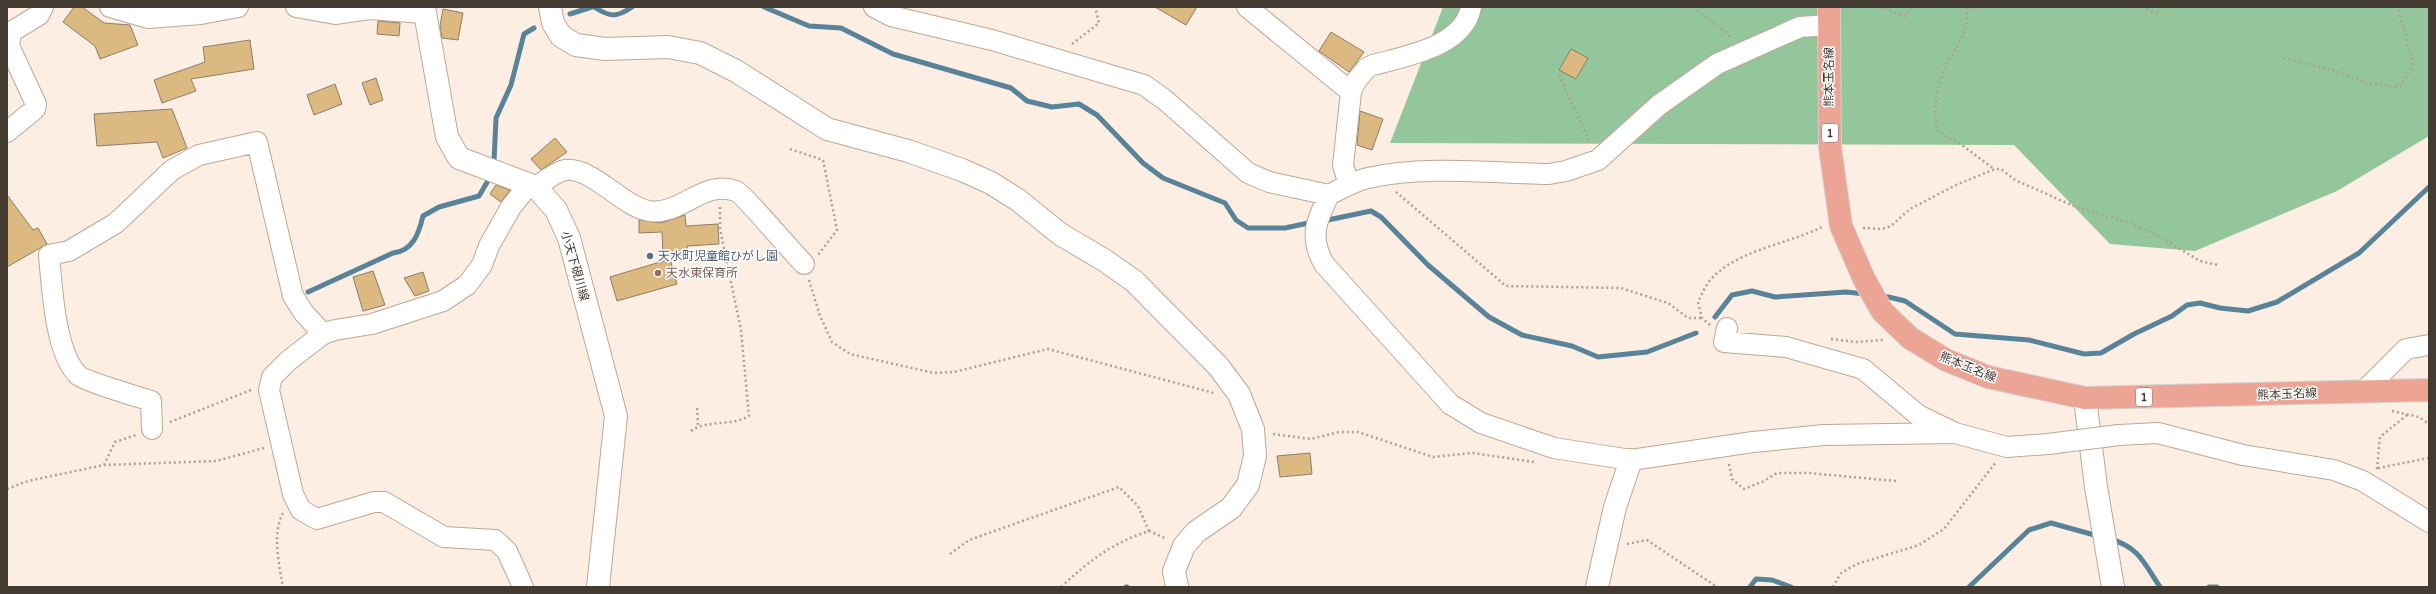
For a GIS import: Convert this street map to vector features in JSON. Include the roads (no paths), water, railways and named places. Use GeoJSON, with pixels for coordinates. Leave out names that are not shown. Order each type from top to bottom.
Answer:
{"type":"FeatureCollection","features":[{"type":"Feature","properties":{"kind":"main road","name":"熊本玉名線"},"geometry":{"type":"LineString","coordinates":[[1829,16],[1830,147],[1840,222],[1854,255],[1882,311],[1910,338],[1946,360],[1988,377],[2085,398],[2188,397],[2429,390]]}},
{"type":"Feature","properties":{"kind":"street"},"geometry":{"type":"LineString","coordinates":[[7,132],[35,109],[36,104],[9,46],[11,32],[39,15],[43,7]]}},
{"type":"Feature","properties":{"kind":"street"},"geometry":{"type":"LineString","coordinates":[[110,7],[148,18],[201,14],[238,7]]}},
{"type":"Feature","properties":{"kind":"street"},"geometry":{"type":"LineString","coordinates":[[296,7],[335,14],[369,9],[424,10]]}},
{"type":"Feature","properties":{"kind":"street"},"geometry":{"type":"LineString","coordinates":[[550,7],[553,23],[561,36],[576,45],[605,49],[668,47],[700,54],[736,71],[827,129],[908,151],[962,170],[991,183],[1018,200],[1060,234],[1104,260],[1134,281],[1218,366],[1240,394],[1253,430],[1255,456],[1248,485],[1231,508],[1196,532],[1184,546],[1174,571],[1177,587]]}},
{"type":"Feature","properties":{"kind":"street"},"geometry":{"type":"LineString","coordinates":[[874,7],[891,16],[992,40],[1144,85],[1165,100],[1248,173],[1269,182],[1329,195],[1368,178],[1424,171],[1549,174],[1566,171],[1598,160],[1659,105],[1718,64],[1800,26],[1829,16]]}},
{"type":"Feature","properties":{"kind":"street"},"geometry":{"type":"LineString","coordinates":[[1247,7],[1351,92]]}},
{"type":"Feature","properties":{"kind":"street"},"geometry":{"type":"LineString","coordinates":[[1349,185],[1343,165],[1351,92],[1356,81],[1367,68],[1432,49],[1454,34],[1470,15],[1471,7]]}},
{"type":"Feature","properties":{"kind":"street","name":"小天下硯川線"},"geometry":{"type":"LineString","coordinates":[[424,10],[447,137],[459,158],[533,186],[556,210],[568,238],[616,416],[598,587]]}},
{"type":"Feature","properties":{"kind":"street"},"geometry":{"type":"LineString","coordinates":[[152,429],[151,401],[79,376],[68,360],[55,316],[49,255],[69,251],[116,223],[172,170],[179,166],[199,155],[257,142],[293,296],[304,314],[322,334]]}},
{"type":"Feature","properties":{"kind":"street"},"geometry":{"type":"LineString","coordinates":[[523,587],[507,552],[495,540],[444,537],[384,502],[374,502],[317,519],[301,510],[293,494],[283,443],[269,390],[272,377],[288,361],[322,334],[335,330],[372,324],[443,301],[467,285],[482,264],[489,246],[511,207],[533,186],[566,170],[580,172],[626,202],[650,211],[670,209],[704,192],[722,188],[737,191],[804,264]]}},
{"type":"Feature","properties":{"kind":"street"},"geometry":{"type":"LineString","coordinates":[[1329,195],[1318,221],[1316,249],[1324,264],[1450,404],[1482,423],[1554,448],[1631,460],[1725,446],[1824,436],[1955,433]]}},
{"type":"Feature","properties":{"kind":"street"},"geometry":{"type":"LineString","coordinates":[[1727,328],[1724,342],[1786,347],[1863,369],[1918,415],[1955,433],[2007,447],[2158,433],[2243,455],[2334,470],[2363,481],[2429,522]]}},
{"type":"Feature","properties":{"kind":"street"},"geometry":{"type":"LineString","coordinates":[[2364,391],[2406,349],[2429,345]]}},
{"type":"Feature","properties":{"kind":"street"},"geometry":{"type":"LineString","coordinates":[[2085,398],[2096,488],[2113,587]]}},
{"type":"Feature","properties":{"kind":"street"},"geometry":{"type":"LineString","coordinates":[[1597,587],[1615,507],[1631,460]]}},
{"type":"Feature","properties":{"kind":"waterway"},"geometry":{"type":"LineString","coordinates":[[570,14],[592,7]]}},
{"type":"Feature","properties":{"kind":"waterway"},"geometry":{"type":"LineString","coordinates":[[594,7],[604,13],[613,15],[622,13],[632,7]]}},
{"type":"Feature","properties":{"kind":"waterway"},"geometry":{"type":"LineString","coordinates":[[764,7],[809,26],[841,28],[893,54],[1011,88],[1027,101],[1052,107],[1079,104],[1097,115],[1143,163],[1163,178],[1225,203],[1236,220],[1248,228],[1285,228],[1313,222]]}},
{"type":"Feature","properties":{"kind":"waterway"},"geometry":{"type":"LineString","coordinates":[[494,162],[496,118],[511,85],[524,34],[534,28]]}},
{"type":"Feature","properties":{"kind":"waterway"},"geometry":{"type":"LineString","coordinates":[[308,292],[393,253],[406,249],[417,235],[423,216],[439,207],[479,196],[489,179]]}},
{"type":"Feature","properties":{"kind":"waterway"},"geometry":{"type":"LineString","coordinates":[[1880,295],[1905,301],[1955,334],[2029,340],[2084,354],[2101,353],[2134,334],[2172,316],[2187,305],[2200,303],[2220,308],[2248,311],[2277,302],[2359,253],[2429,187]]}},
{"type":"Feature","properties":{"kind":"waterway"},"geometry":{"type":"LineString","coordinates":[[1323,221],[1371,211],[1381,217],[1428,265],[1489,317],[1522,335],[1572,346],[1598,357],[1647,352],[1696,333]]}},
{"type":"Feature","properties":{"kind":"waterway"},"geometry":{"type":"LineString","coordinates":[[1715,317],[1732,295],[1752,291],[1775,297],[1846,292],[1866,294]]}},
{"type":"Feature","properties":{"kind":"waterway"},"geometry":{"type":"LineString","coordinates":[[1969,587],[2029,530],[2051,523],[2098,536]]}},
{"type":"Feature","properties":{"kind":"waterway"},"geometry":{"type":"LineString","coordinates":[[2110,539],[2120,542],[2134,551],[2145,563],[2160,587]]}},
{"type":"Feature","properties":{"kind":"waterway"},"geometry":{"type":"LineString","coordinates":[[1750,587],[1756,579],[1772,580],[1791,587]]}},
{"type":"Feature","properties":{"kind":"waterway"},"geometry":{"type":"LineString","coordinates":[[2209,587],[2217,587]]}},
{"type":"Feature","properties":{"kind":"place","name":"天水町児童館ひがし園"},"geometry":{"type":"Point","coordinates":[650,256]}},
{"type":"Feature","properties":{"kind":"place","name":"天水東保育所"},"geometry":{"type":"Point","coordinates":[658,273]}}]}
